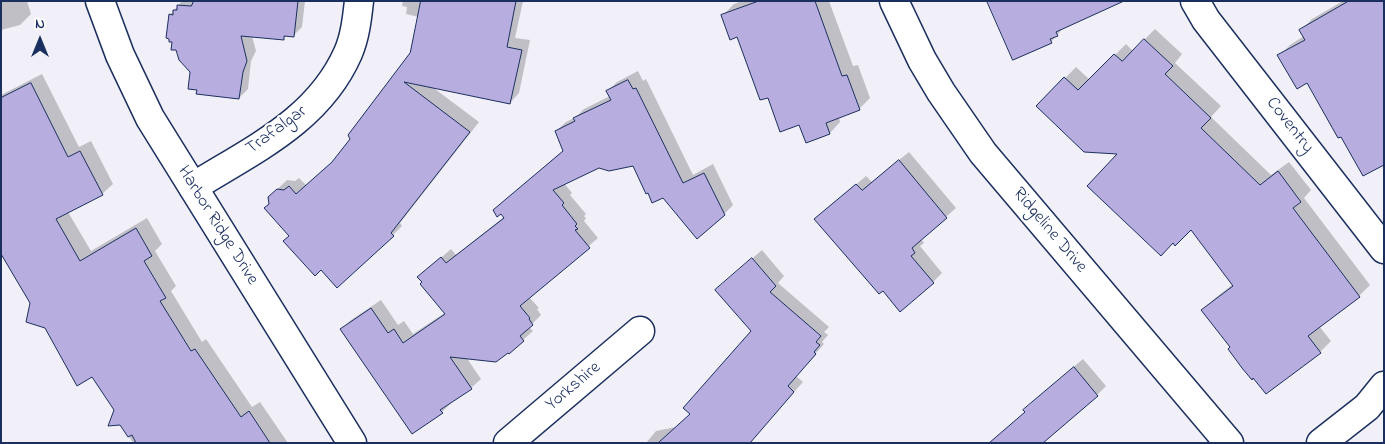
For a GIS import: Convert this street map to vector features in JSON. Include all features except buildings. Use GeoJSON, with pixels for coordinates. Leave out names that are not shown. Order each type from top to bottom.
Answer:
{"type":"FeatureCollection","features":[{"type":"Feature","properties":{"kind":"street","name":"Harbor Ridge Drive"},"geometry":{"type":"LineString","coordinates":[[100,1],[120,56],[150,118],[352,443]]}},
{"type":"Feature","properties":{"kind":"street","name":"Trafalgar"},"geometry":{"type":"LineString","coordinates":[[193,187],[289,127],[322,97],[337,75],[349,52],[356,26],[359,1]]}},
{"type":"Feature","properties":{"kind":"street","name":"Ridgeline Drive"},"geometry":{"type":"LineString","coordinates":[[894,1],[922,60],[941,92],[983,153],[1229,443]]}},
{"type":"Feature","properties":{"kind":"street","name":"Coventry"},"geometry":{"type":"LineString","coordinates":[[1195,1],[1206,20],[1384,249]]}},
{"type":"Feature","properties":{"kind":"street","name":"Yorkshire"},"geometry":{"type":"LineString","coordinates":[[508,443],[640,332]]}},
{"type":"Feature","properties":{"kind":"street"},"geometry":{"type":"LineString","coordinates":[[1321,443],[1367,408],[1384,386]]}}]}
